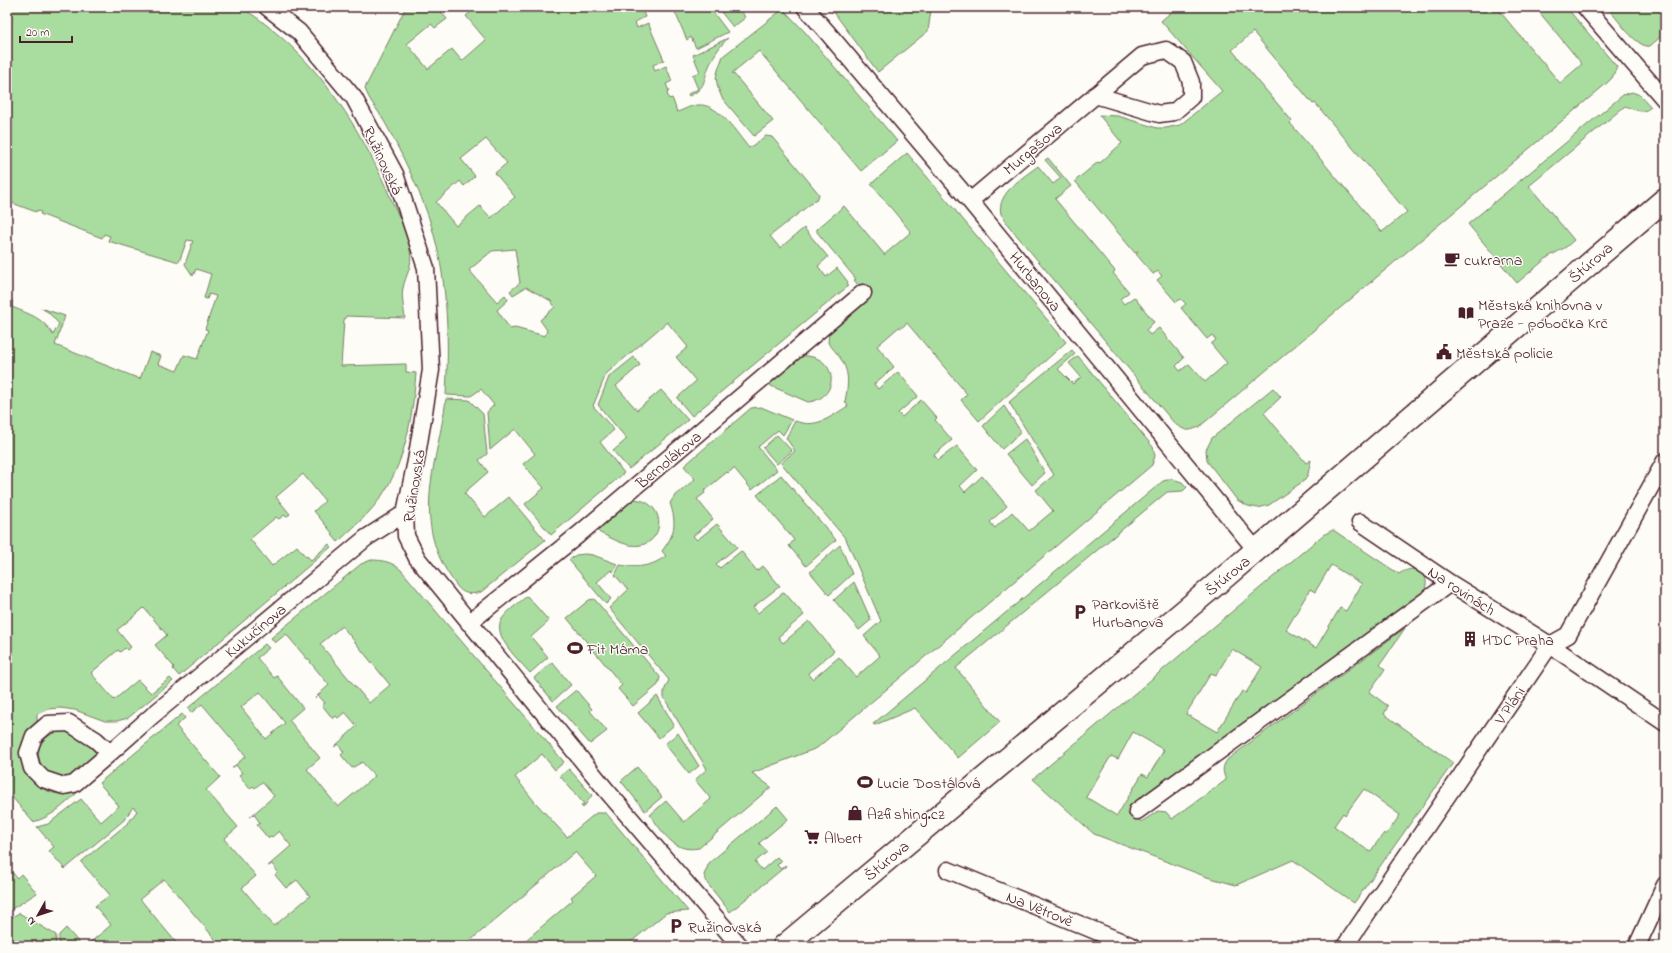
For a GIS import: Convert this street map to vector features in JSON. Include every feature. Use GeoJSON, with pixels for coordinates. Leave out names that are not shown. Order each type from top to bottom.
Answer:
{"type":"FeatureCollection","features":[{"type":"Feature","properties":{"kind":"street","name":"Ružinovská"},"geometry":{"type":"LineString","coordinates":[[267,7],[299,32],[354,98],[395,174],[426,268],[431,370],[416,461],[405,513],[406,536],[417,558],[607,792],[740,946]]}},
{"type":"Feature","properties":{"kind":"street"},"geometry":{"type":"LineString","coordinates":[[1585,7],[1665,100]]}},
{"type":"Feature","properties":{"kind":"street","name":"Hurbanova"},"geometry":{"type":"LineString","coordinates":[[809,10],[970,200],[1256,550]]}},
{"type":"Feature","properties":{"kind":"street","name":"Murgašova"},"geometry":{"type":"LineString","coordinates":[[970,200],[1095,95],[1142,56],[1166,50],[1183,62],[1191,82],[1191,97],[1174,112],[1159,114],[1095,95]]}},
{"type":"Feature","properties":{"kind":"street","name":"Štúrova"},"geometry":{"type":"LineString","coordinates":[[784,946],[1256,550],[1665,199]]}},
{"type":"Feature","properties":{"kind":"street","name":"Bernolákova"},"geometry":{"type":"LineString","coordinates":[[469,623],[564,547],[863,293]]}},
{"type":"Feature","properties":{"kind":"street","name":"V Pláni"},"geometry":{"type":"LineString","coordinates":[[1345,946],[1550,645],[1568,635],[1665,461]]}},
{"type":"Feature","properties":{"kind":"street","name":"Kukučínova"},"geometry":{"type":"LineString","coordinates":[[110,753],[96,740],[69,723],[48,724],[34,736],[28,753],[32,768],[43,779],[64,786],[74,784],[110,753],[153,715],[366,538],[405,513]]}},
{"type":"Feature","properties":{"kind":"street","name":"Na rovinách"},"geometry":{"type":"LineString","coordinates":[[1360,522],[1450,583],[1550,645],[1665,723]]}},
{"type":"Feature","properties":{"kind":"street"},"geometry":{"type":"LineString","coordinates":[[1137,811],[1450,583]]}},
{"type":"Feature","properties":{"kind":"street","name":"Na Větrově"},"geometry":{"type":"LineString","coordinates":[[948,870],[1132,946]]}},
{"type":"Feature","properties":{"kind":"street"},"geometry":{"type":"LineString","coordinates":[[1637,946],[1665,885]]}},
{"type":"Feature","properties":{"kind":"green space"},"geometry":{"type":"Polygon","coordinates":[[[7,7],[239,7],[281,37],[316,72],[345,112],[381,176],[409,243],[411,261],[402,292],[405,318],[346,316],[344,320],[341,366],[406,364],[406,372],[416,373],[409,429],[398,465],[391,481],[369,512],[338,542],[314,511],[325,501],[303,474],[276,497],[290,514],[286,517],[284,515],[279,519],[276,517],[250,539],[272,566],[297,546],[306,557],[307,556],[311,560],[329,544],[331,547],[179,676],[173,669],[174,667],[155,645],[167,635],[144,608],[117,630],[131,647],[127,650],[125,648],[120,652],[118,650],[91,673],[114,700],[138,680],[151,693],[170,678],[173,681],[128,718],[117,721],[105,721],[75,710],[60,708],[48,709],[37,714],[37,725],[24,766],[27,772],[35,783],[46,790],[58,794],[78,792],[52,814],[33,822],[7,791],[7,300],[12,300],[12,307],[30,314],[45,324],[53,335],[59,324],[48,312],[41,308],[65,316],[55,345],[140,379],[150,352],[161,356],[158,364],[177,371],[184,355],[197,359],[208,330],[205,329],[216,296],[209,294],[207,299],[204,298],[211,274],[196,269],[193,276],[185,264],[193,241],[187,240],[179,262],[108,241],[110,236],[104,234],[102,238],[40,214],[41,212],[37,210],[36,212],[7,201],[7,7]]]}},
{"type":"Feature","properties":{"kind":"green space"},"geometry":{"type":"Polygon","coordinates":[[[406,7],[437,7],[447,19],[435,28],[431,24],[407,44],[428,69],[452,49],[462,61],[486,40],[466,16],[477,7],[641,7],[645,17],[635,22],[637,28],[648,23],[664,60],[653,65],[655,71],[666,66],[672,81],[666,84],[669,91],[667,93],[669,99],[672,98],[677,112],[695,105],[706,106],[713,109],[727,120],[749,148],[766,136],[772,137],[819,194],[818,198],[770,236],[780,248],[804,228],[828,257],[818,266],[826,277],[837,268],[848,282],[847,287],[692,416],[677,398],[696,381],[676,357],[688,347],[667,322],[606,374],[593,406],[614,430],[600,442],[624,473],[551,535],[525,504],[544,488],[523,464],[535,454],[515,429],[490,450],[487,412],[494,405],[481,389],[471,396],[446,395],[447,335],[445,294],[439,254],[432,226],[419,192],[399,149],[383,119],[370,100],[365,88],[406,7]],[[486,139],[461,159],[475,176],[464,186],[460,181],[436,202],[456,226],[480,206],[491,218],[515,197],[495,173],[507,163],[486,139]],[[515,249],[492,251],[469,270],[497,302],[505,295],[508,300],[497,310],[510,329],[515,328],[545,336],[547,330],[540,320],[555,307],[551,301],[526,287],[513,295],[510,291],[520,283],[515,249]]]}},
{"type":"Feature","properties":{"kind":"green space"},"geometry":{"type":"Polygon","coordinates":[[[684,7],[709,7],[728,32],[696,48],[691,37],[687,40],[675,12],[684,7]]]}},
{"type":"Feature","properties":{"kind":"green space"},"geometry":{"type":"Polygon","coordinates":[[[717,7],[740,7],[745,18],[733,27],[717,7]]]}},
{"type":"Feature","properties":{"kind":"green space"},"geometry":{"type":"Polygon","coordinates":[[[830,7],[930,7],[931,10],[928,31],[878,72],[830,7]]]}},
{"type":"Feature","properties":{"kind":"green space"},"geometry":{"type":"Polygon","coordinates":[[[1177,7],[1496,7],[1560,83],[1582,64],[1535,7],[1566,7],[1617,67],[1612,78],[1607,83],[1199,427],[1192,430],[1187,430],[1175,424],[1008,225],[1001,214],[1001,206],[1007,192],[1019,180],[1038,166],[1053,184],[1061,178],[1045,160],[1048,158],[1071,186],[1055,199],[1115,271],[1113,273],[1129,292],[1120,299],[1124,304],[1134,297],[1154,322],[1146,330],[1150,335],[1159,328],[1184,358],[1176,366],[1180,371],[1189,364],[1205,382],[1227,363],[1211,344],[1216,340],[1212,335],[1207,339],[1181,308],[1186,304],[1181,299],[1176,302],[1157,280],[1162,276],[1158,271],[1153,274],[1136,254],[1138,251],[1135,253],[1075,181],[1098,162],[1100,163],[1122,143],[1099,115],[1118,116],[1157,128],[1166,128],[1180,125],[1222,91],[1161,21],[1177,7]],[[1253,32],[1232,50],[1292,121],[1290,123],[1382,232],[1407,212],[1315,103],[1313,104],[1253,32]]]}},
{"type":"Feature","properties":{"kind":"green space"},"geometry":{"type":"Polygon","coordinates":[[[1607,7],[1665,7],[1665,33],[1650,46],[1645,46],[1633,38],[1607,7]]]}},
{"type":"Feature","properties":{"kind":"green space"},"geometry":{"type":"Polygon","coordinates":[[[783,9],[805,32],[897,141],[861,171],[759,51],[732,73],[773,121],[754,136],[722,98],[716,78],[723,56],[783,9]]]}},
{"type":"Feature","properties":{"kind":"green space"},"geometry":{"type":"Polygon","coordinates":[[[728,38],[714,56],[702,86],[699,90],[689,96],[688,94],[698,89],[692,75],[700,72],[693,55],[728,38]]]}},
{"type":"Feature","properties":{"kind":"green space"},"geometry":{"type":"Polygon","coordinates":[[[1632,92],[1640,95],[1651,107],[1641,111],[1625,106],[1529,186],[1574,240],[1566,247],[1548,257],[1517,283],[1468,224],[1623,95],[1632,92]]]}},
{"type":"Feature","properties":{"kind":"green space"},"geometry":{"type":"Polygon","coordinates":[[[907,153],[1066,342],[979,421],[961,400],[967,394],[907,323],[901,328],[899,327],[877,346],[894,367],[874,384],[878,389],[898,372],[918,396],[898,413],[902,417],[921,400],[937,418],[935,420],[952,440],[934,455],[938,460],[957,446],[977,470],[960,486],[965,492],[982,476],[1007,506],[990,522],[995,528],[1012,512],[1029,531],[1053,511],[1036,490],[1054,475],[1009,402],[1072,350],[1075,354],[1058,369],[1073,384],[1081,377],[1069,363],[1078,356],[1153,447],[1155,456],[1152,465],[817,748],[752,773],[771,787],[699,848],[690,849],[682,847],[676,845],[665,835],[650,815],[666,801],[684,822],[711,799],[695,780],[707,769],[664,698],[664,691],[669,680],[609,608],[628,590],[615,575],[620,565],[644,566],[666,556],[662,551],[670,539],[674,528],[674,517],[670,503],[674,497],[695,479],[684,466],[751,408],[761,407],[792,420],[783,435],[778,430],[758,447],[777,470],[752,490],[734,468],[728,473],[727,472],[704,491],[705,493],[697,499],[713,519],[693,536],[697,540],[717,524],[737,547],[716,564],[720,568],[741,551],[757,571],[763,566],[780,586],[753,607],[758,613],[784,592],[804,615],[778,637],[783,643],[809,621],[834,651],[808,673],[813,679],[839,657],[856,677],[880,656],[864,636],[881,621],[846,539],[781,463],[795,451],[786,438],[795,421],[810,424],[817,423],[829,418],[848,406],[845,401],[848,383],[846,369],[840,357],[828,343],[829,332],[869,298],[854,280],[856,279],[817,232],[817,229],[844,206],[884,255],[911,232],[871,184],[907,153]]]}},
{"type":"Feature","properties":{"kind":"green space"},"geometry":{"type":"Polygon","coordinates":[[[804,356],[816,358],[824,363],[829,370],[831,378],[830,386],[826,394],[818,399],[808,402],[771,386],[769,383],[798,358],[804,356]]]}},
{"type":"Feature","properties":{"kind":"green space"},"geometry":{"type":"Polygon","coordinates":[[[634,357],[640,365],[616,386],[637,410],[661,390],[688,420],[629,469],[613,451],[627,439],[598,405],[609,377],[634,357]]]}},
{"type":"Feature","properties":{"kind":"green space"},"geometry":{"type":"Polygon","coordinates":[[[1273,388],[1281,397],[1264,413],[1306,463],[1311,460],[1305,480],[1269,505],[1258,508],[1248,506],[1237,500],[1207,461],[1206,450],[1212,438],[1273,388]]]}},
{"type":"Feature","properties":{"kind":"green space"},"geometry":{"type":"Polygon","coordinates":[[[446,399],[469,400],[483,414],[487,454],[479,460],[488,472],[464,493],[485,517],[509,497],[545,540],[481,592],[470,594],[459,589],[438,554],[432,533],[429,511],[433,467],[446,399]]]}},
{"type":"Feature","properties":{"kind":"green space"},"geometry":{"type":"Polygon","coordinates":[[[1004,406],[1021,432],[1002,449],[983,426],[1004,406]]]}},
{"type":"Feature","properties":{"kind":"green space"},"geometry":{"type":"Polygon","coordinates":[[[777,435],[792,451],[777,464],[763,448],[777,435]]]}},
{"type":"Feature","properties":{"kind":"green space"},"geometry":{"type":"Polygon","coordinates":[[[1025,439],[1045,473],[1032,485],[1006,454],[1025,439]]]}},
{"type":"Feature","properties":{"kind":"green space"},"geometry":{"type":"Polygon","coordinates":[[[781,475],[836,540],[806,566],[789,546],[794,540],[757,495],[781,475]]]}},
{"type":"Feature","properties":{"kind":"green space"},"geometry":{"type":"Polygon","coordinates":[[[1172,479],[1182,482],[1187,487],[1183,491],[1167,492],[956,668],[1000,722],[958,758],[915,708],[875,725],[873,724],[1163,481],[1172,479]]]}},
{"type":"Feature","properties":{"kind":"green space"},"geometry":{"type":"Polygon","coordinates":[[[632,499],[643,501],[651,506],[659,520],[658,529],[655,536],[649,542],[636,546],[625,544],[598,531],[600,526],[632,499]]]}},
{"type":"Feature","properties":{"kind":"green space"},"geometry":{"type":"Polygon","coordinates":[[[1333,530],[1399,574],[1403,571],[1413,569],[1421,572],[1426,579],[1425,589],[1417,598],[1131,808],[1141,822],[1158,811],[1166,812],[1172,819],[1226,780],[1223,769],[1228,759],[1405,628],[1380,665],[1385,669],[1369,692],[1388,706],[1384,714],[1453,763],[1354,903],[1293,860],[1236,885],[1207,877],[1094,834],[1033,779],[1323,535],[1333,530]],[[1331,565],[1315,592],[1310,589],[1286,630],[1316,648],[1340,608],[1346,611],[1362,584],[1331,565]],[[1232,649],[1216,675],[1211,673],[1186,714],[1217,732],[1242,691],[1246,693],[1262,667],[1232,649]],[[1133,732],[1118,759],[1111,756],[1086,797],[1117,816],[1142,774],[1148,777],[1164,750],[1133,732]],[[1364,789],[1345,815],[1343,813],[1334,826],[1370,852],[1384,833],[1386,835],[1400,815],[1364,789]]]}},
{"type":"Feature","properties":{"kind":"green space"},"geometry":{"type":"Polygon","coordinates":[[[840,545],[852,574],[829,595],[810,572],[840,545]]]}},
{"type":"Feature","properties":{"kind":"green space"},"geometry":{"type":"Polygon","coordinates":[[[576,555],[593,555],[617,564],[613,572],[611,570],[597,582],[611,599],[606,604],[569,560],[576,555]]]}},
{"type":"Feature","properties":{"kind":"green space"},"geometry":{"type":"Polygon","coordinates":[[[371,560],[391,563],[401,570],[564,762],[555,770],[542,754],[515,777],[534,801],[567,837],[596,813],[606,813],[688,911],[666,913],[626,946],[519,946],[573,900],[571,897],[596,876],[575,852],[464,946],[221,946],[164,879],[140,899],[179,946],[86,946],[111,925],[95,906],[110,895],[81,862],[128,823],[137,811],[133,807],[124,820],[65,869],[49,851],[54,847],[37,827],[48,824],[81,799],[101,822],[119,806],[99,783],[182,714],[185,718],[176,726],[220,777],[206,790],[238,827],[224,839],[256,876],[242,888],[274,926],[310,896],[297,880],[286,888],[275,875],[278,872],[272,864],[268,866],[291,846],[279,831],[272,837],[271,836],[268,838],[257,825],[260,823],[254,814],[250,817],[274,796],[262,782],[255,788],[253,786],[250,789],[239,775],[242,773],[236,765],[232,768],[246,756],[202,704],[191,713],[188,708],[265,644],[269,648],[257,658],[274,678],[277,676],[303,708],[289,720],[320,758],[307,769],[338,807],[375,776],[362,762],[352,768],[341,755],[344,752],[338,744],[334,747],[357,726],[345,712],[338,718],[336,716],[333,719],[322,705],[325,703],[318,695],[329,685],[310,662],[311,661],[307,659],[286,634],[275,643],[271,638],[361,564],[371,560]],[[342,626],[320,644],[369,703],[390,685],[342,626]],[[260,692],[241,707],[266,739],[285,723],[260,692]]]}},
{"type":"Feature","properties":{"kind":"green space"},"geometry":{"type":"Polygon","coordinates":[[[854,582],[871,620],[859,630],[834,600],[854,582]]]}},
{"type":"Feature","properties":{"kind":"green space"},"geometry":{"type":"Polygon","coordinates":[[[527,596],[549,621],[531,637],[548,657],[530,673],[508,648],[500,633],[502,619],[527,596]]]}},
{"type":"Feature","properties":{"kind":"green space"},"geometry":{"type":"Polygon","coordinates":[[[594,599],[596,601],[660,677],[658,685],[633,706],[618,689],[622,685],[567,618],[589,600],[594,599]]]}},
{"type":"Feature","properties":{"kind":"green space"},"geometry":{"type":"Polygon","coordinates":[[[552,662],[571,685],[553,701],[534,678],[552,662]]]}},
{"type":"Feature","properties":{"kind":"green space"},"geometry":{"type":"Polygon","coordinates":[[[576,690],[592,709],[590,711],[607,731],[590,744],[557,706],[576,690]]]}},
{"type":"Feature","properties":{"kind":"green space"},"geometry":{"type":"Polygon","coordinates":[[[657,696],[674,725],[659,738],[638,713],[657,696]]]}},
{"type":"Feature","properties":{"kind":"green space"},"geometry":{"type":"Polygon","coordinates":[[[60,731],[64,731],[100,745],[102,751],[79,772],[71,776],[61,778],[52,775],[45,769],[40,762],[39,753],[41,744],[48,737],[60,731]]]}},
{"type":"Feature","properties":{"kind":"green space"},"geometry":{"type":"Polygon","coordinates":[[[678,733],[699,766],[689,774],[665,744],[678,733]]]}},
{"type":"Feature","properties":{"kind":"green space"},"geometry":{"type":"Polygon","coordinates":[[[637,767],[662,797],[645,811],[621,781],[637,767]]]}},
{"type":"Feature","properties":{"kind":"green space"},"geometry":{"type":"Polygon","coordinates":[[[569,769],[592,795],[583,808],[581,806],[584,804],[560,776],[569,769]]]}},
{"type":"Feature","properties":{"kind":"green space"},"geometry":{"type":"Polygon","coordinates":[[[777,806],[788,819],[759,843],[767,852],[755,862],[762,870],[777,857],[781,861],[777,865],[781,869],[785,865],[786,866],[730,912],[707,883],[704,875],[709,863],[777,806]]]}},
{"type":"Feature","properties":{"kind":"green space"},"geometry":{"type":"Polygon","coordinates":[[[7,866],[17,878],[21,874],[37,893],[7,912],[7,866]]]}},
{"type":"Feature","properties":{"kind":"green space"},"geometry":{"type":"Polygon","coordinates":[[[19,913],[56,935],[56,946],[7,946],[7,920],[19,913]]]}},
{"type":"Feature","properties":{"kind":"green space"},"geometry":{"type":"Polygon","coordinates":[[[66,928],[82,946],[59,946],[59,935],[66,928]]]}},
{"type":"Feature","properties":{"kind":"place","name":"cukrarna"},"geometry":{"type":"Point","coordinates":[1452,259]}},
{"type":"Feature","properties":{"kind":"place","name":"Městská knihovna v Praze - pobočka Krč"},"geometry":{"type":"Point","coordinates":[1466,313]}},
{"type":"Feature","properties":{"kind":"place","name":"Městská policie"},"geometry":{"type":"Point","coordinates":[1444,352]}},
{"type":"Feature","properties":{"kind":"place","name":"Parkoviště Hurbanova"},"geometry":{"type":"Point","coordinates":[1080,612]}},
{"type":"Feature","properties":{"kind":"place","name":"HDC Praha"},"geometry":{"type":"Point","coordinates":[1470,639]}},
{"type":"Feature","properties":{"kind":"place","name":"Fit Máma"},"geometry":{"type":"Point","coordinates":[575,648]}},
{"type":"Feature","properties":{"kind":"place","name":"Lucie Dostálová"},"geometry":{"type":"Point","coordinates":[865,782]}},
{"type":"Feature","properties":{"kind":"place","name":"Azfishing.cz"},"geometry":{"type":"Point","coordinates":[855,813]}},
{"type":"Feature","properties":{"kind":"place","name":"Albert"},"geometry":{"type":"Point","coordinates":[812,837]}},
{"type":"Feature","properties":{"kind":"place","name":"Ružinovská"},"geometry":{"type":"Point","coordinates":[676,926]}}]}
